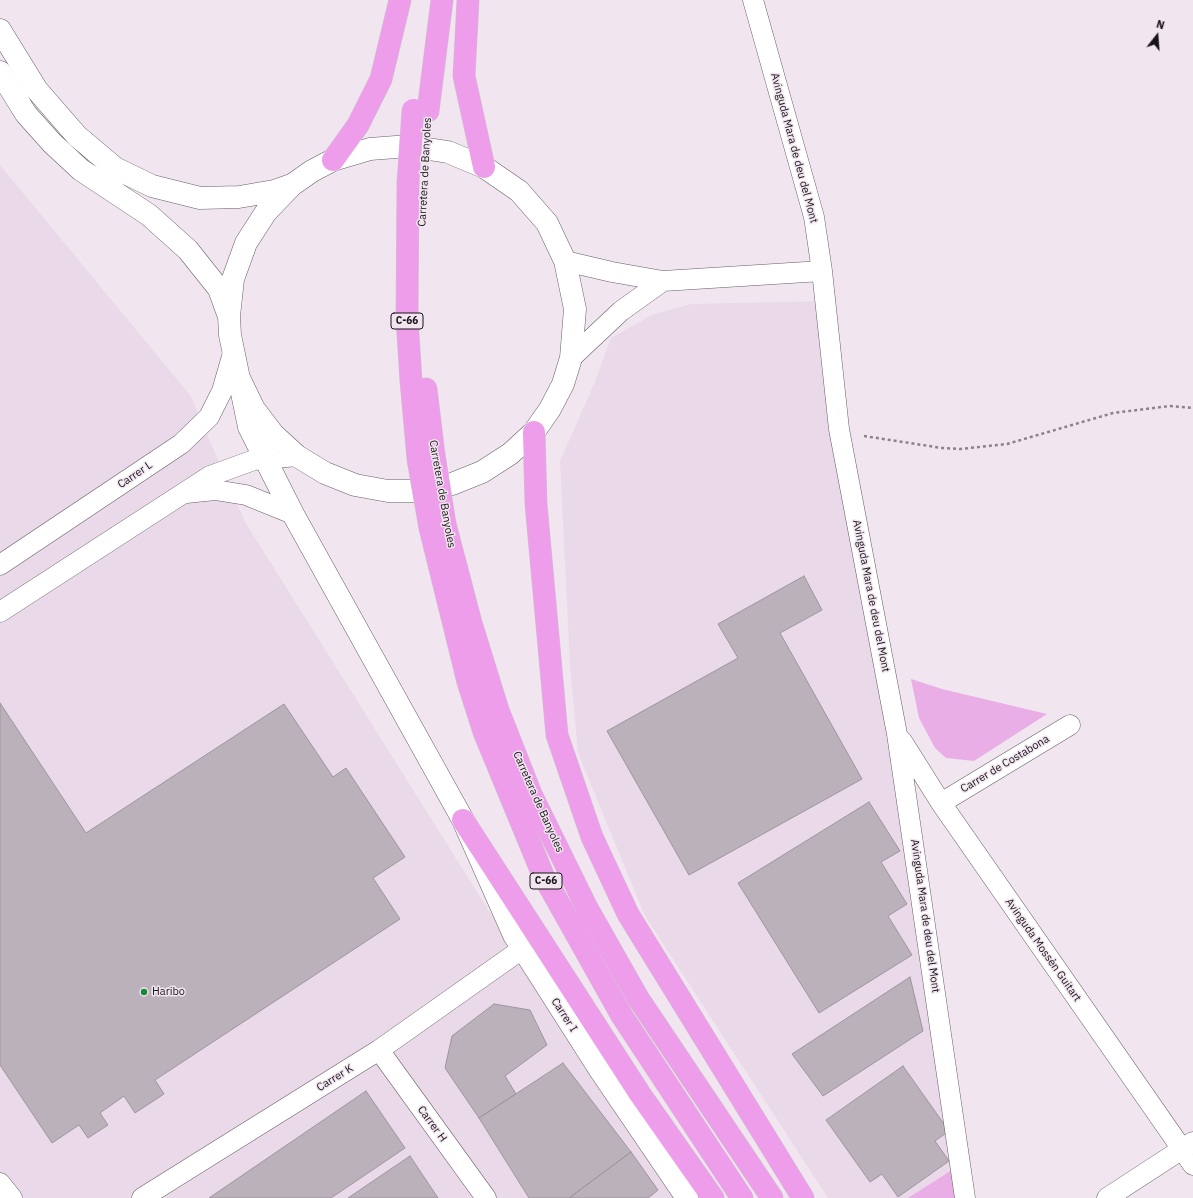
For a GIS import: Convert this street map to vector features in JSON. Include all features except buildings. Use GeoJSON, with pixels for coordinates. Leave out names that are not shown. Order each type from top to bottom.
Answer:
{"type":"FeatureCollection","features":[{"type":"Feature","properties":{"kind":"highway"},"geometry":{"type":"LineString","coordinates":[[333,160],[358,125],[381,79],[400,0]]}},
{"type":"Feature","properties":{"kind":"highway","name":"C-66"},"geometry":{"type":"LineString","coordinates":[[421,111],[427,0]]}},
{"type":"Feature","properties":{"kind":"highway","name":"Carretera de Banyoles"},"geometry":{"type":"LineString","coordinates":[[442,0],[421,111],[407,319],[411,382],[438,526],[498,710],[531,794],[587,908],[638,998],[772,1198]]}},
{"type":"Feature","properties":{"kind":"highway"},"geometry":{"type":"LineString","coordinates":[[468,0],[464,76],[484,167]]}},
{"type":"Feature","properties":{"kind":"highway"},"geometry":{"type":"LineString","coordinates":[[534,432],[536,504],[557,735],[592,837],[628,914],[803,1198]]}},
{"type":"Feature","properties":{"kind":"highway","name":"C-66"},"geometry":{"type":"LineString","coordinates":[[438,526],[468,682],[484,732],[543,874],[622,1016],[742,1198]]}},
{"type":"Feature","properties":{"kind":"highway"},"geometry":{"type":"LineString","coordinates":[[463,820],[640,1094],[713,1198]]}},
{"type":"Feature","properties":{"kind":"main road"},"geometry":{"type":"LineString","coordinates":[[0,30],[37,90],[77,136],[115,168],[152,186],[200,198],[239,197],[274,191],[292,185]]}},
{"type":"Feature","properties":{"kind":"main road"},"geometry":{"type":"LineString","coordinates":[[0,72],[26,114],[52,143],[81,170],[149,215],[188,250],[219,289],[229,316]]}},
{"type":"Feature","properties":{"kind":"main road"},"geometry":{"type":"LineString","coordinates":[[409,146],[448,152],[484,167],[519,191],[546,223],[565,261],[575,309],[571,358],[563,384],[553,403],[534,432],[510,454],[482,472],[452,484],[420,491],[388,491],[355,485],[325,473],[297,456],[273,434],[254,409],[240,380],[233,354],[229,316],[233,279],[246,243],[266,212],[292,185],[312,171],[333,160],[370,149],[409,146]]}},
{"type":"Feature","properties":{"kind":"main road","name":"Carrer I"},"geometry":{"type":"LineString","coordinates":[[240,380],[249,427],[293,514],[463,820],[514,935],[600,1070],[687,1198]]}},
{"type":"Feature","properties":{"kind":"street","name":"Avinguda Mara de deu del Mont"},"geometry":{"type":"LineString","coordinates":[[753,0],[814,217],[822,271],[840,433],[898,734],[965,1198]]}},
{"type":"Feature","properties":{"kind":"street"},"geometry":{"type":"LineString","coordinates":[[565,261],[612,272],[663,281],[822,271]]}},
{"type":"Feature","properties":{"kind":"street"},"geometry":{"type":"LineString","coordinates":[[571,358],[621,311],[663,281]]}},
{"type":"Feature","properties":{"kind":"street","name":"Carrer L"},"geometry":{"type":"LineString","coordinates":[[0,565],[181,444],[208,417],[222,392],[233,354]]}},
{"type":"Feature","properties":{"kind":"street"},"geometry":{"type":"LineString","coordinates":[[0,612],[210,476],[254,460],[297,456]]}},
{"type":"Feature","properties":{"kind":"street"},"geometry":{"type":"LineString","coordinates":[[182,493],[215,490],[246,495],[293,514]]}},
{"type":"Feature","properties":{"kind":"street","name":"Carrer de Costabona"},"geometry":{"type":"LineString","coordinates":[[941,804],[1070,725]]}},
{"type":"Feature","properties":{"kind":"street","name":"Avinguda Mossèn Guitart"},"geometry":{"type":"LineString","coordinates":[[898,734],[941,804],[1189,1152]]}},
{"type":"Feature","properties":{"kind":"street","name":"Carrer K"},"geometry":{"type":"LineString","coordinates":[[142,1198],[379,1050],[522,949]]}},
{"type":"Feature","properties":{"kind":"street","name":"Carrer H"},"geometry":{"type":"LineString","coordinates":[[379,1050],[486,1198]]}},
{"type":"Feature","properties":{"kind":"street"},"geometry":{"type":"LineString","coordinates":[[1107,1198],[1189,1152]]}},
{"type":"Feature","properties":{"kind":"street"},"geometry":{"type":"LineString","coordinates":[[0,1183],[12,1198]]}},
{"type":"Feature","properties":{"kind":"path"},"geometry":{"type":"LineString","coordinates":[[840,433],[891,439],[942,448],[960,449],[1007,444],[1113,413],[1170,406],[1193,408]]}},
{"type":"Feature","properties":{"kind":"shaded area"},"geometry":{"type":"Polygon","coordinates":[[[0,165],[190,395],[245,522],[489,911],[682,1198],[0,1198],[0,165]]]}},
{"type":"Feature","properties":{"kind":"shaded area"},"geometry":{"type":"Polygon","coordinates":[[[825,301],[965,1198],[828,1198],[645,916],[578,753],[570,666],[560,461],[594,384],[611,338],[652,315],[691,304],[825,301]]]}},
{"type":"Feature","properties":{"kind":"shaded area"},"geometry":{"type":"Polygon","coordinates":[[[911,679],[942,689],[1047,714],[974,761],[946,758],[935,748],[919,718],[911,679]]]}},
{"type":"Feature","properties":{"kind":"shaded area"},"geometry":{"type":"Polygon","coordinates":[[[952,1170],[956,1198],[908,1198],[952,1170]]]}},
{"type":"Feature","properties":{"kind":"place","name":"Haribo"},"geometry":{"type":"Point","coordinates":[144,992]}}]}
